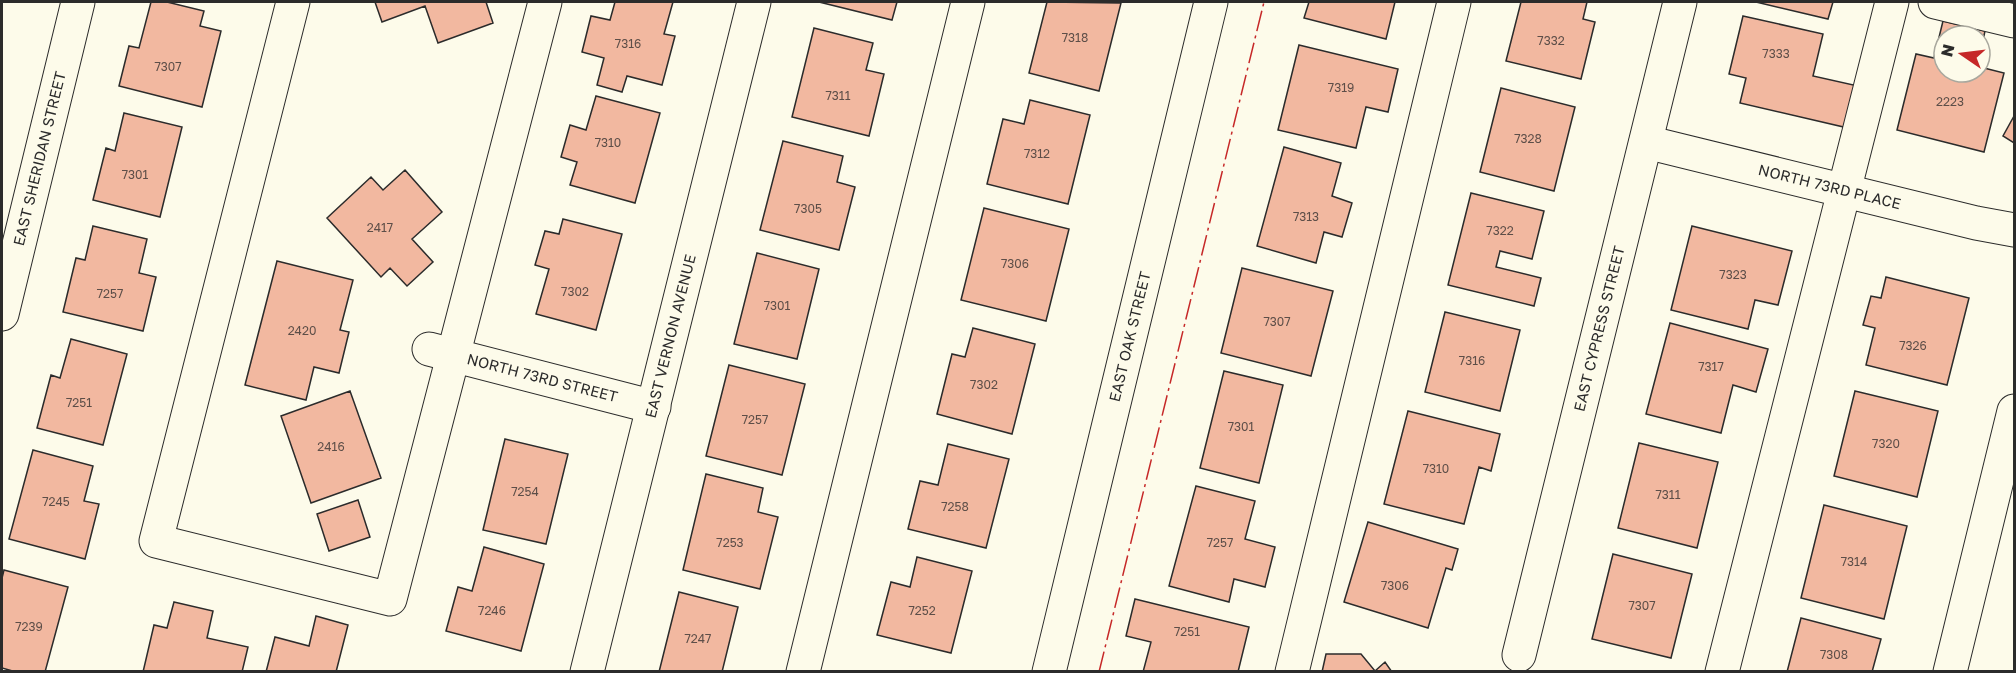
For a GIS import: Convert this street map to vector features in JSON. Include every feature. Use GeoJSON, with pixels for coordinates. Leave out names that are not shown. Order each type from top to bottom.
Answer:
{"type":"FeatureCollection","features":[{"type":"Feature","properties":{"kind":"street","name":"EAST SHERIDAN STREET"},"geometry":{"type":"LineString","coordinates":[[2,314],[78,2]]}},
{"type":"Feature","properties":{"kind":"street"},"geometry":{"type":"LineString","coordinates":[[293,2],[156,541],[390,599],[440,352],[545,2]]}},
{"type":"Feature","properties":{"kind":"street","name":"EAST VERNON AVENUE"},"geometry":{"type":"LineString","coordinates":[[587,672],[754,2]]}},
{"type":"Feature","properties":{"kind":"street"},"geometry":{"type":"LineString","coordinates":[[802,672],[968,2]]}},
{"type":"Feature","properties":{"kind":"street","name":"EAST OAK STREET"},"geometry":{"type":"LineString","coordinates":[[1049,672],[1211,2]]}},
{"type":"Feature","properties":{"kind":"street"},"geometry":{"type":"LineString","coordinates":[[1292,672],[1454,2]]}},
{"type":"Feature","properties":{"kind":"street","name":"EAST CYPRESS STREET"},"geometry":{"type":"LineString","coordinates":[[1519,655],[1680,2]]}},
{"type":"Feature","properties":{"kind":"street"},"geometry":{"type":"LineString","coordinates":[[1722,672],[1892,2]]}},
{"type":"Feature","properties":{"kind":"street"},"geometry":{"type":"LineString","coordinates":[[1935,2],[2014,21]]}},
{"type":"Feature","properties":{"kind":"street","name":"NORTH 73RD PLACE"},"geometry":{"type":"LineString","coordinates":[[1646,142],[1976,223],[2014,230]]}},
{"type":"Feature","properties":{"kind":"street","name":"NORTH 73RD STREET"},"geometry":{"type":"LineString","coordinates":[[440,352],[654,407]]}},
{"type":"Feature","properties":{"kind":"street"},"geometry":{"type":"LineString","coordinates":[[1950,672],[2014,411]]}},
{"type":"Feature","properties":{"kind":"building"},"geometry":{"type":"Polygon","coordinates":[[[151,2],[167,2],[204,11],[200,26],[221,31],[202,107],[119,86],[129,46],[139,48],[151,2]]]}},
{"type":"Feature","properties":{"kind":"building"},"geometry":{"type":"Polygon","coordinates":[[[375,2],[486,2],[493,23],[438,43],[425,6],[382,22],[375,2]]]}},
{"type":"Feature","properties":{"kind":"building"},"geometry":{"type":"Polygon","coordinates":[[[615,2],[673,2],[664,34],[675,36],[662,85],[627,76],[622,92],[597,85],[604,58],[582,52],[591,16],[610,20],[615,2]]]}},
{"type":"Feature","properties":{"kind":"building"},"geometry":{"type":"Polygon","coordinates":[[[819,2],[897,2],[892,20],[819,2]]]}},
{"type":"Feature","properties":{"kind":"building"},"geometry":{"type":"Polygon","coordinates":[[[1047,2],[1121,3],[1099,91],[1029,73],[1047,2]]]}},
{"type":"Feature","properties":{"kind":"building"},"geometry":{"type":"Polygon","coordinates":[[[1309,2],[1395,2],[1386,39],[1304,18],[1309,2]]]}},
{"type":"Feature","properties":{"kind":"building"},"geometry":{"type":"Polygon","coordinates":[[[1521,2],[1587,2],[1583,19],[1595,22],[1581,79],[1506,61],[1521,2]]]}},
{"type":"Feature","properties":{"kind":"building"},"geometry":{"type":"Polygon","coordinates":[[[1756,2],[1833,2],[1828,19],[1756,2]]]}},
{"type":"Feature","properties":{"kind":"building"},"geometry":{"type":"Polygon","coordinates":[[[1743,16],[1823,34],[1813,76],[1858,86],[1848,128],[1740,103],[1746,78],[1729,74],[1743,16]]]}},
{"type":"Feature","properties":{"kind":"building"},"geometry":{"type":"Polygon","coordinates":[[[814,28],[873,43],[866,70],[884,74],[869,136],[792,117],[814,28]]]}},
{"type":"Feature","properties":{"kind":"building"},"geometry":{"type":"Polygon","coordinates":[[[1299,45],[1398,69],[1388,112],[1366,107],[1356,148],[1278,130],[1299,45]]]}},
{"type":"Feature","properties":{"kind":"building"},"geometry":{"type":"Polygon","coordinates":[[[1916,54],[1932,58],[1932,84],[1992,84],[1992,70],[2004,73],[1984,152],[1897,130],[1916,54]]]}},
{"type":"Feature","properties":{"kind":"building"},"geometry":{"type":"Polygon","coordinates":[[[1501,88],[1575,107],[1554,191],[1480,172],[1501,88]]]}},
{"type":"Feature","properties":{"kind":"building"},"geometry":{"type":"Polygon","coordinates":[[[596,96],[660,113],[635,203],[570,185],[577,162],[561,157],[570,125],[586,130],[596,96]]]}},
{"type":"Feature","properties":{"kind":"building"},"geometry":{"type":"Polygon","coordinates":[[[1030,100],[1090,115],[1068,204],[987,184],[1003,119],[1024,124],[1030,100]]]}},
{"type":"Feature","properties":{"kind":"building"},"geometry":{"type":"Polygon","coordinates":[[[124,113],[182,127],[160,217],[93,200],[106,148],[115,151],[124,113]]]}},
{"type":"Feature","properties":{"kind":"building"},"geometry":{"type":"Polygon","coordinates":[[[2014,116],[2014,143],[2003,136],[2014,116]]]}},
{"type":"Feature","properties":{"kind":"building"},"geometry":{"type":"Polygon","coordinates":[[[783,141],[843,156],[837,182],[855,187],[839,250],[760,230],[783,141]]]}},
{"type":"Feature","properties":{"kind":"building"},"geometry":{"type":"Polygon","coordinates":[[[1284,147],[1341,163],[1332,196],[1352,203],[1342,237],[1324,232],[1316,263],[1257,246],[1284,147]]]}},
{"type":"Feature","properties":{"kind":"building"},"geometry":{"type":"Polygon","coordinates":[[[405,170],[442,212],[412,239],[433,262],[407,286],[390,268],[381,277],[327,218],[371,177],[383,190],[405,170]]]}},
{"type":"Feature","properties":{"kind":"building"},"geometry":{"type":"Polygon","coordinates":[[[1471,193],[1544,211],[1532,259],[1500,251],[1496,267],[1541,278],[1534,306],[1448,285],[1471,193]]]}},
{"type":"Feature","properties":{"kind":"building"},"geometry":{"type":"Polygon","coordinates":[[[984,208],[1069,229],[1046,321],[961,300],[984,208]]]}},
{"type":"Feature","properties":{"kind":"building"},"geometry":{"type":"Polygon","coordinates":[[[563,219],[622,234],[596,330],[536,314],[549,269],[535,265],[545,231],[559,234],[563,219]]]}},
{"type":"Feature","properties":{"kind":"building"},"geometry":{"type":"Polygon","coordinates":[[[93,226],[147,239],[139,273],[156,277],[143,331],[63,312],[76,258],[85,260],[93,226]]]}},
{"type":"Feature","properties":{"kind":"building"},"geometry":{"type":"Polygon","coordinates":[[[1692,226],[1792,251],[1778,305],[1755,300],[1748,329],[1671,310],[1692,226]]]}},
{"type":"Feature","properties":{"kind":"building"},"geometry":{"type":"Polygon","coordinates":[[[757,253],[819,269],[797,359],[734,344],[757,253]]]}},
{"type":"Feature","properties":{"kind":"building"},"geometry":{"type":"Polygon","coordinates":[[[277,261],[353,280],[340,330],[349,332],[339,373],[314,367],[306,400],[245,385],[277,261]]]}},
{"type":"Feature","properties":{"kind":"building"},"geometry":{"type":"Polygon","coordinates":[[[1242,268],[1333,291],[1311,376],[1221,353],[1242,268]]]}},
{"type":"Feature","properties":{"kind":"building"},"geometry":{"type":"Polygon","coordinates":[[[1886,277],[1969,298],[1947,385],[1866,365],[1875,328],[1863,325],[1871,296],[1881,298],[1886,277]]]}},
{"type":"Feature","properties":{"kind":"building"},"geometry":{"type":"Polygon","coordinates":[[[1445,312],[1520,330],[1500,411],[1425,392],[1445,312]]]}},
{"type":"Feature","properties":{"kind":"building"},"geometry":{"type":"Polygon","coordinates":[[[1670,323],[1768,349],[1756,392],[1733,385],[1721,433],[1646,414],[1670,323]]]}},
{"type":"Feature","properties":{"kind":"building"},"geometry":{"type":"Polygon","coordinates":[[[973,328],[1035,344],[1012,434],[937,414],[952,354],[965,357],[973,328]]]}},
{"type":"Feature","properties":{"kind":"building"},"geometry":{"type":"Polygon","coordinates":[[[71,339],[127,354],[103,445],[37,428],[51,375],[60,378],[71,339]]]}},
{"type":"Feature","properties":{"kind":"building"},"geometry":{"type":"Polygon","coordinates":[[[729,365],[805,384],[782,475],[706,456],[729,365]]]}},
{"type":"Feature","properties":{"kind":"building"},"geometry":{"type":"Polygon","coordinates":[[[1224,371],[1283,385],[1259,483],[1200,468],[1224,371]]]}},
{"type":"Feature","properties":{"kind":"building"},"geometry":{"type":"Polygon","coordinates":[[[350,391],[381,478],[311,503],[281,416],[350,391]]]}},
{"type":"Feature","properties":{"kind":"building"},"geometry":{"type":"Polygon","coordinates":[[[1855,391],[1938,411],[1917,497],[1834,476],[1855,391]]]}},
{"type":"Feature","properties":{"kind":"building"},"geometry":{"type":"Polygon","coordinates":[[[1408,411],[1500,434],[1491,471],[1479,467],[1464,524],[1384,504],[1408,411]]]}},
{"type":"Feature","properties":{"kind":"building"},"geometry":{"type":"Polygon","coordinates":[[[505,439],[568,454],[546,544],[483,530],[505,439]]]}},
{"type":"Feature","properties":{"kind":"building"},"geometry":{"type":"Polygon","coordinates":[[[1639,443],[1718,462],[1697,548],[1618,528],[1639,443]]]}},
{"type":"Feature","properties":{"kind":"building"},"geometry":{"type":"Polygon","coordinates":[[[948,444],[1009,459],[986,548],[908,529],[920,481],[938,485],[948,444]]]}},
{"type":"Feature","properties":{"kind":"building"},"geometry":{"type":"Polygon","coordinates":[[[33,450],[93,466],[84,501],[99,504],[85,559],[9,539],[33,450]]]}},
{"type":"Feature","properties":{"kind":"building"},"geometry":{"type":"Polygon","coordinates":[[[706,474],[763,488],[758,512],[778,517],[760,589],[683,570],[706,474]]]}},
{"type":"Feature","properties":{"kind":"building"},"geometry":{"type":"Polygon","coordinates":[[[1196,486],[1255,501],[1245,539],[1275,547],[1265,587],[1234,579],[1229,602],[1169,586],[1196,486]]]}},
{"type":"Feature","properties":{"kind":"building"},"geometry":{"type":"Polygon","coordinates":[[[358,500],[370,537],[329,551],[317,514],[358,500]]]}},
{"type":"Feature","properties":{"kind":"building"},"geometry":{"type":"Polygon","coordinates":[[[1824,505],[1907,526],[1884,619],[1801,598],[1824,505]]]}},
{"type":"Feature","properties":{"kind":"building"},"geometry":{"type":"Polygon","coordinates":[[[1368,522],[1458,549],[1452,570],[1446,568],[1428,628],[1344,602],[1368,522]]]}},
{"type":"Feature","properties":{"kind":"building"},"geometry":{"type":"Polygon","coordinates":[[[484,547],[544,564],[521,651],[446,631],[458,587],[472,591],[484,547]]]}},
{"type":"Feature","properties":{"kind":"building"},"geometry":{"type":"Polygon","coordinates":[[[1613,554],[1692,574],[1671,658],[1592,639],[1613,554]]]}},
{"type":"Feature","properties":{"kind":"building"},"geometry":{"type":"Polygon","coordinates":[[[917,557],[972,571],[951,653],[877,635],[891,582],[910,587],[917,557]]]}},
{"type":"Feature","properties":{"kind":"building"},"geometry":{"type":"Polygon","coordinates":[[[4,570],[68,587],[45,672],[16,672],[2,668],[2,578],[4,570]]]}},
{"type":"Feature","properties":{"kind":"building"},"geometry":{"type":"Polygon","coordinates":[[[679,592],[738,607],[722,672],[659,672],[679,592]]]}},
{"type":"Feature","properties":{"kind":"building"},"geometry":{"type":"Polygon","coordinates":[[[1135,599],[1249,627],[1238,672],[1143,672],[1151,642],[1126,636],[1135,599]]]}},
{"type":"Feature","properties":{"kind":"building"},"geometry":{"type":"Polygon","coordinates":[[[174,602],[213,611],[207,638],[248,647],[242,672],[143,672],[154,625],[167,628],[174,602]]]}},
{"type":"Feature","properties":{"kind":"building"},"geometry":{"type":"Polygon","coordinates":[[[316,616],[348,625],[336,672],[266,672],[275,637],[309,646],[316,616]]]}},
{"type":"Feature","properties":{"kind":"building"},"geometry":{"type":"Polygon","coordinates":[[[1801,618],[1881,639],[1872,672],[1787,672],[1801,618]]]}},
{"type":"Feature","properties":{"kind":"building"},"geometry":{"type":"Polygon","coordinates":[[[1326,654],[1361,654],[1375,671],[1385,662],[1392,672],[1322,672],[1326,654]]]}},
{"type":"Feature","properties":{"kind":"power"},"geometry":{"type":"LineString","coordinates":[[1099,672],[1264,2]]}}]}
